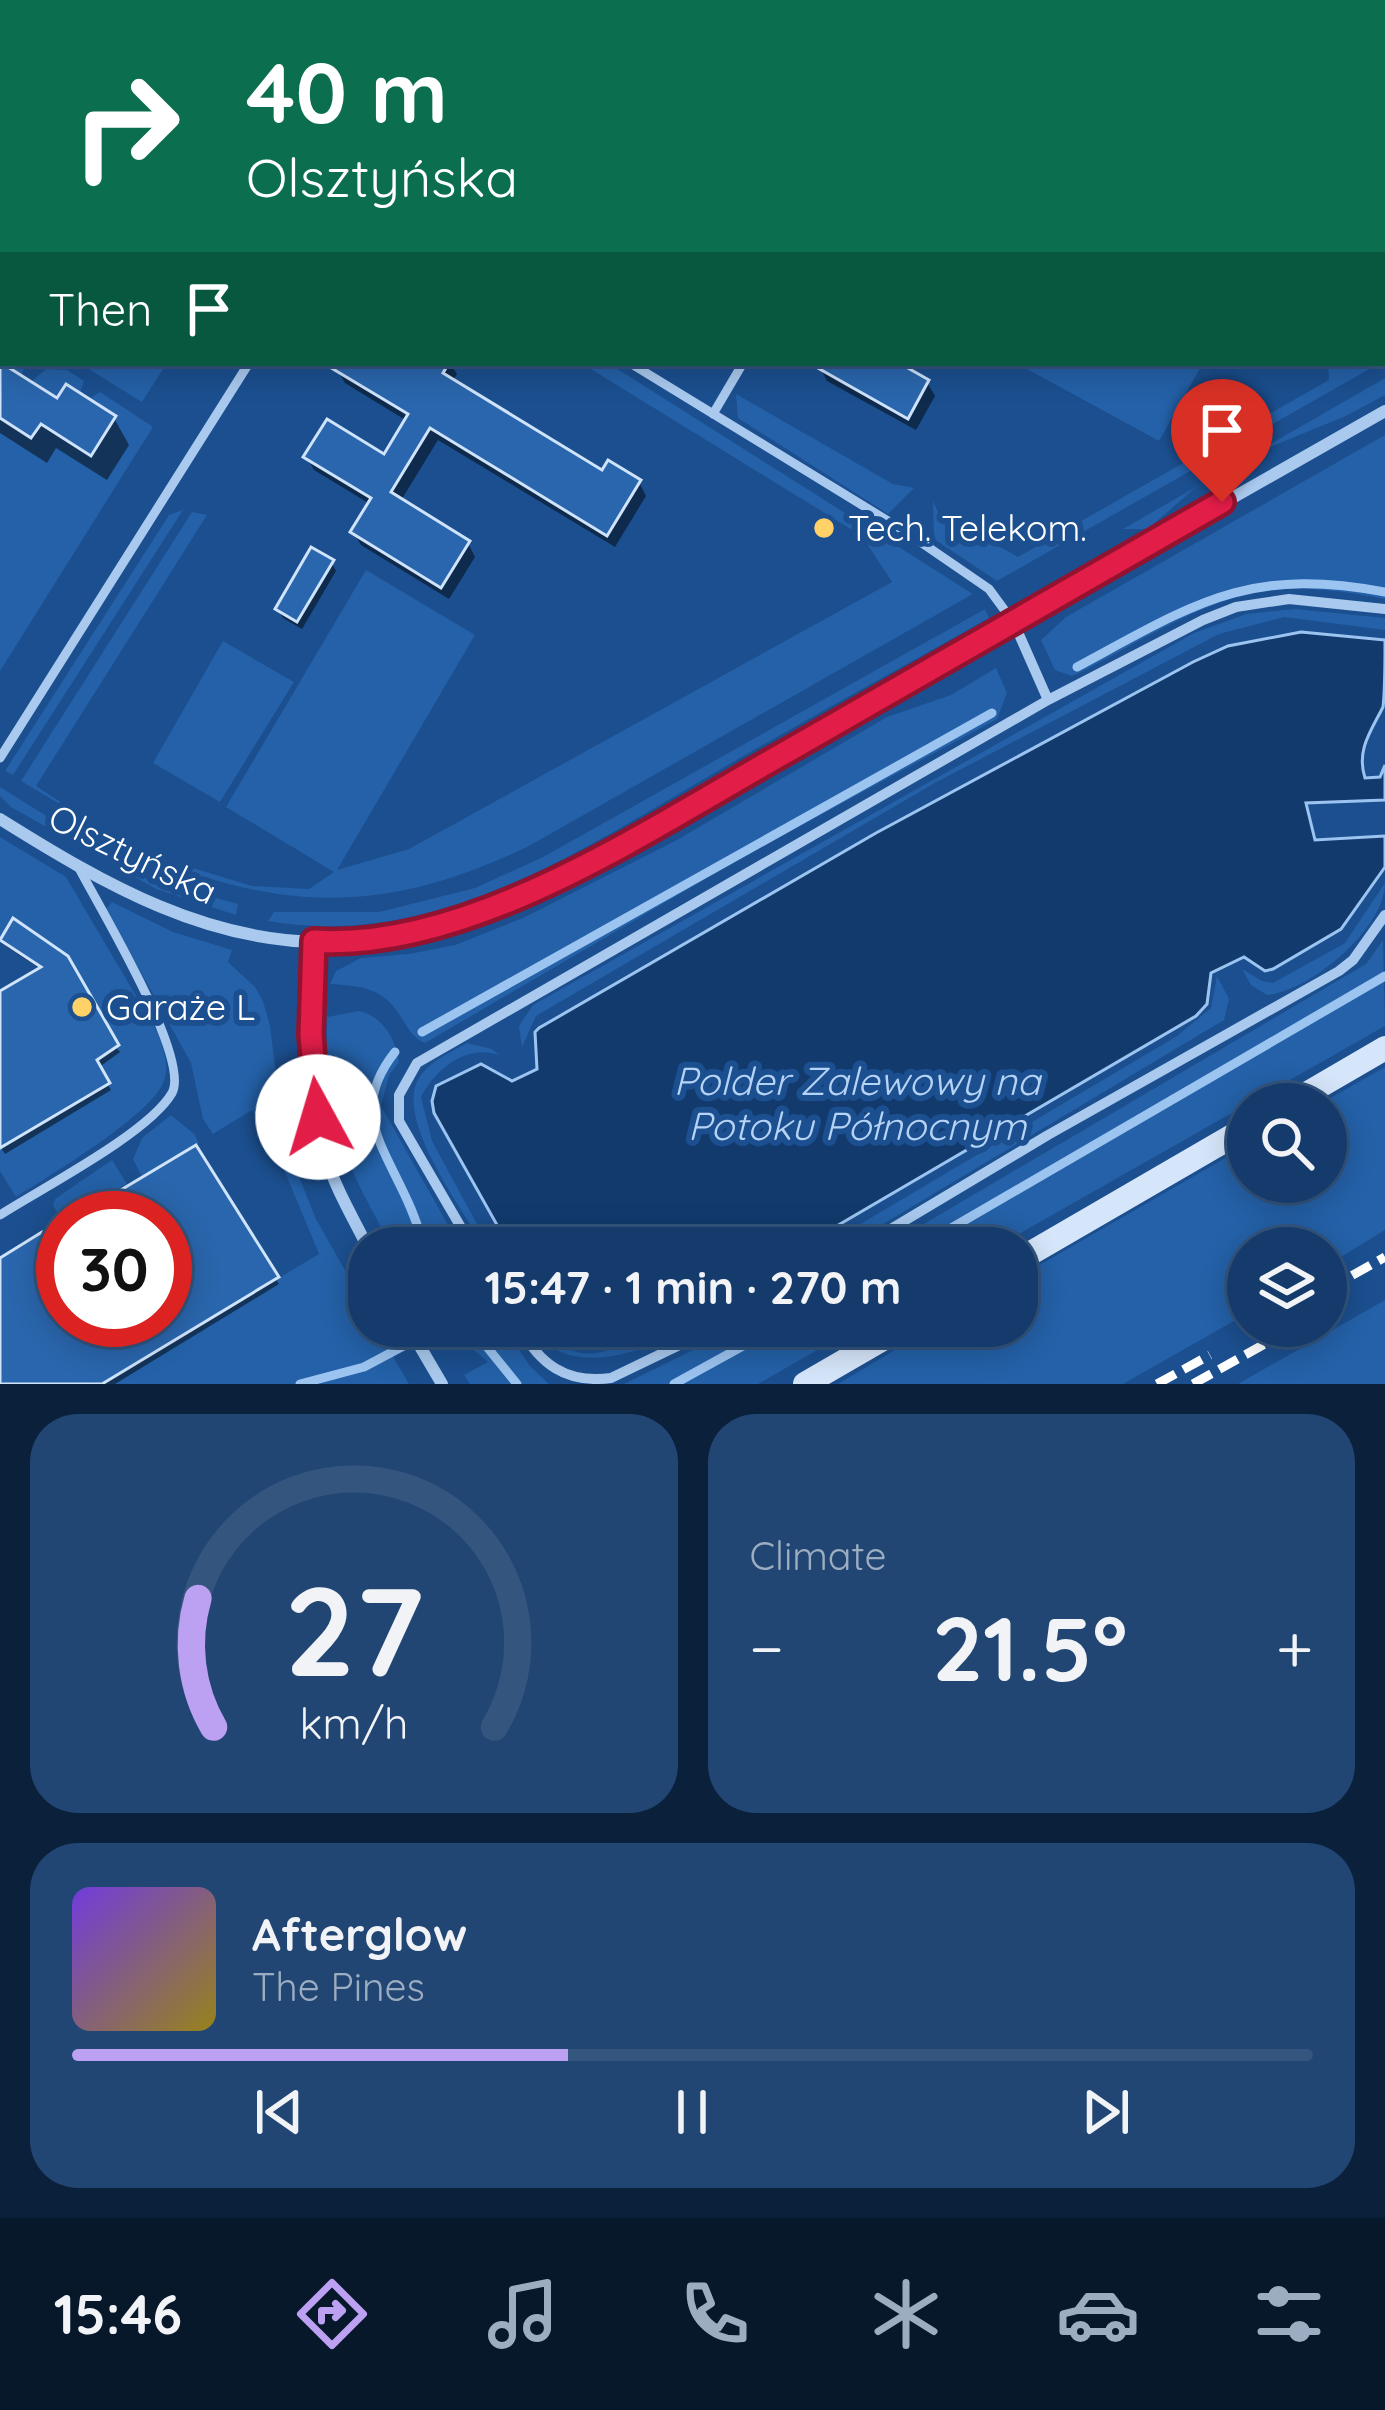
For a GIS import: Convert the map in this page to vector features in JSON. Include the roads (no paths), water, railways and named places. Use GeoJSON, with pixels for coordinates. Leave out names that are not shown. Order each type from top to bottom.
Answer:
{"type":"FeatureCollection","features":[{"type":"Feature","properties":{"kind":"main road"},"geometry":{"type":"LineString","coordinates":[[1324,1083],[1385,1048]]}},
{"type":"Feature","properties":{"kind":"main road"},"geometry":{"type":"LineString","coordinates":[[1038,1249],[1227,1139]]}},
{"type":"Feature","properties":{"kind":"main road"},"geometry":{"type":"LineString","coordinates":[[805,1384],[869,1347]]}},
{"type":"Feature","properties":{"kind":"street","name":"Olsztyńska"},"geometry":{"type":"LineString","coordinates":[[0,819],[79,868],[160,908],[229,933],[314,941],[413,935],[484,913],[628,841],[1385,411]]}},
{"type":"Feature","properties":{"kind":"street"},"geometry":{"type":"LineString","coordinates":[[461,1227],[400,1121],[399,1095],[417,1063],[1048,700],[1202,620],[1236,607],[1289,599],[1385,609]]}},
{"type":"Feature","properties":{"kind":"street"},"geometry":{"type":"LineString","coordinates":[[1014,623],[1048,700]]}},
{"type":"Feature","properties":{"kind":"street"},"geometry":{"type":"LineString","coordinates":[[894,1227],[1340,971],[1385,915]]}},
{"type":"Feature","properties":{"kind":"street"},"geometry":{"type":"LineString","coordinates":[[314,941],[311,1047],[318,1117],[337,1186],[358,1227]]}},
{"type":"Feature","properties":{"kind":"street"},"geometry":{"type":"LineString","coordinates":[[420,1347],[441,1382]]}},
{"type":"Feature","properties":{"kind":"street"},"geometry":{"type":"LineString","coordinates":[[533,1347],[543,1362],[568,1375],[596,1380],[611,1378],[675,1347]]}},
{"type":"Feature","properties":{"kind":"lane"},"geometry":{"type":"LineString","coordinates":[[0,758],[247,366]]}},
{"type":"Feature","properties":{"kind":"lane"},"geometry":{"type":"LineString","coordinates":[[635,366],[906,532],[989,589],[1014,623]]}},
{"type":"Feature","properties":{"kind":"lane"},"geometry":{"type":"LineString","coordinates":[[713,414],[741,366]]}},
{"type":"Feature","properties":{"kind":"lane"},"geometry":{"type":"LineString","coordinates":[[0,1215],[135,1128],[162,1106],[177,1076],[165,1034],[79,868]]}},
{"type":"Feature","properties":{"kind":"water","name":"Polder Zalewowy na Potoku Północnym"},"geometry":{"type":"Polygon","coordinates":[[[1301,632],[1385,640],[1383,707],[1362,758],[1365,778],[1380,777],[1385,765],[1385,800],[1306,803],[1315,840],[1385,836],[1385,867],[1341,929],[1273,969],[1265,971],[1244,957],[1211,973],[1207,1004],[1196,1016],[835,1227],[498,1227],[434,1113],[436,1086],[481,1064],[512,1081],[537,1069],[535,1032],[539,1028],[876,833],[1228,646],[1301,632]]]}},
{"type":"Feature","properties":{"kind":"waterway"},"geometry":{"type":"LineString","coordinates":[[1077,667],[1155,625],[1223,596],[1295,584],[1385,592]]}},
{"type":"Feature","properties":{"kind":"waterway"},"geometry":{"type":"LineString","coordinates":[[422,1032],[992,713]]}},
{"type":"Feature","properties":{"kind":"waterway"},"geometry":{"type":"LineString","coordinates":[[953,1227],[1385,976]]}},
{"type":"Feature","properties":{"kind":"waterway"},"geometry":{"type":"LineString","coordinates":[[395,1052],[381,1073],[372,1110],[381,1145],[418,1227]]}},
{"type":"Feature","properties":{"kind":"waterway"},"geometry":{"type":"LineString","coordinates":[[300,1384],[364,1367],[402,1347]]}},
{"type":"Feature","properties":{"kind":"waterway"},"geometry":{"type":"LineString","coordinates":[[487,1347],[517,1384]]}},
{"type":"Feature","properties":{"kind":"waterway"},"geometry":{"type":"LineString","coordinates":[[674,1384],[741,1347]]}},
{"type":"Feature","properties":{"kind":"railway"},"geometry":{"type":"LineString","coordinates":[[1347,1278],[1385,1257]]}},
{"type":"Feature","properties":{"kind":"railway"},"geometry":{"type":"LineString","coordinates":[[1193,1384],[1259,1347]]}},
{"type":"Feature","properties":{"kind":"railway"},"geometry":{"type":"LineString","coordinates":[[1157,1384],[1210,1355]]}},
{"type":"Feature","properties":{"kind":"place","name":"Tech. Telekom."},"geometry":{"type":"Point","coordinates":[824,528]}},
{"type":"Feature","properties":{"kind":"place","name":"Garaże L"},"geometry":{"type":"Point","coordinates":[82,1007]}}]}
